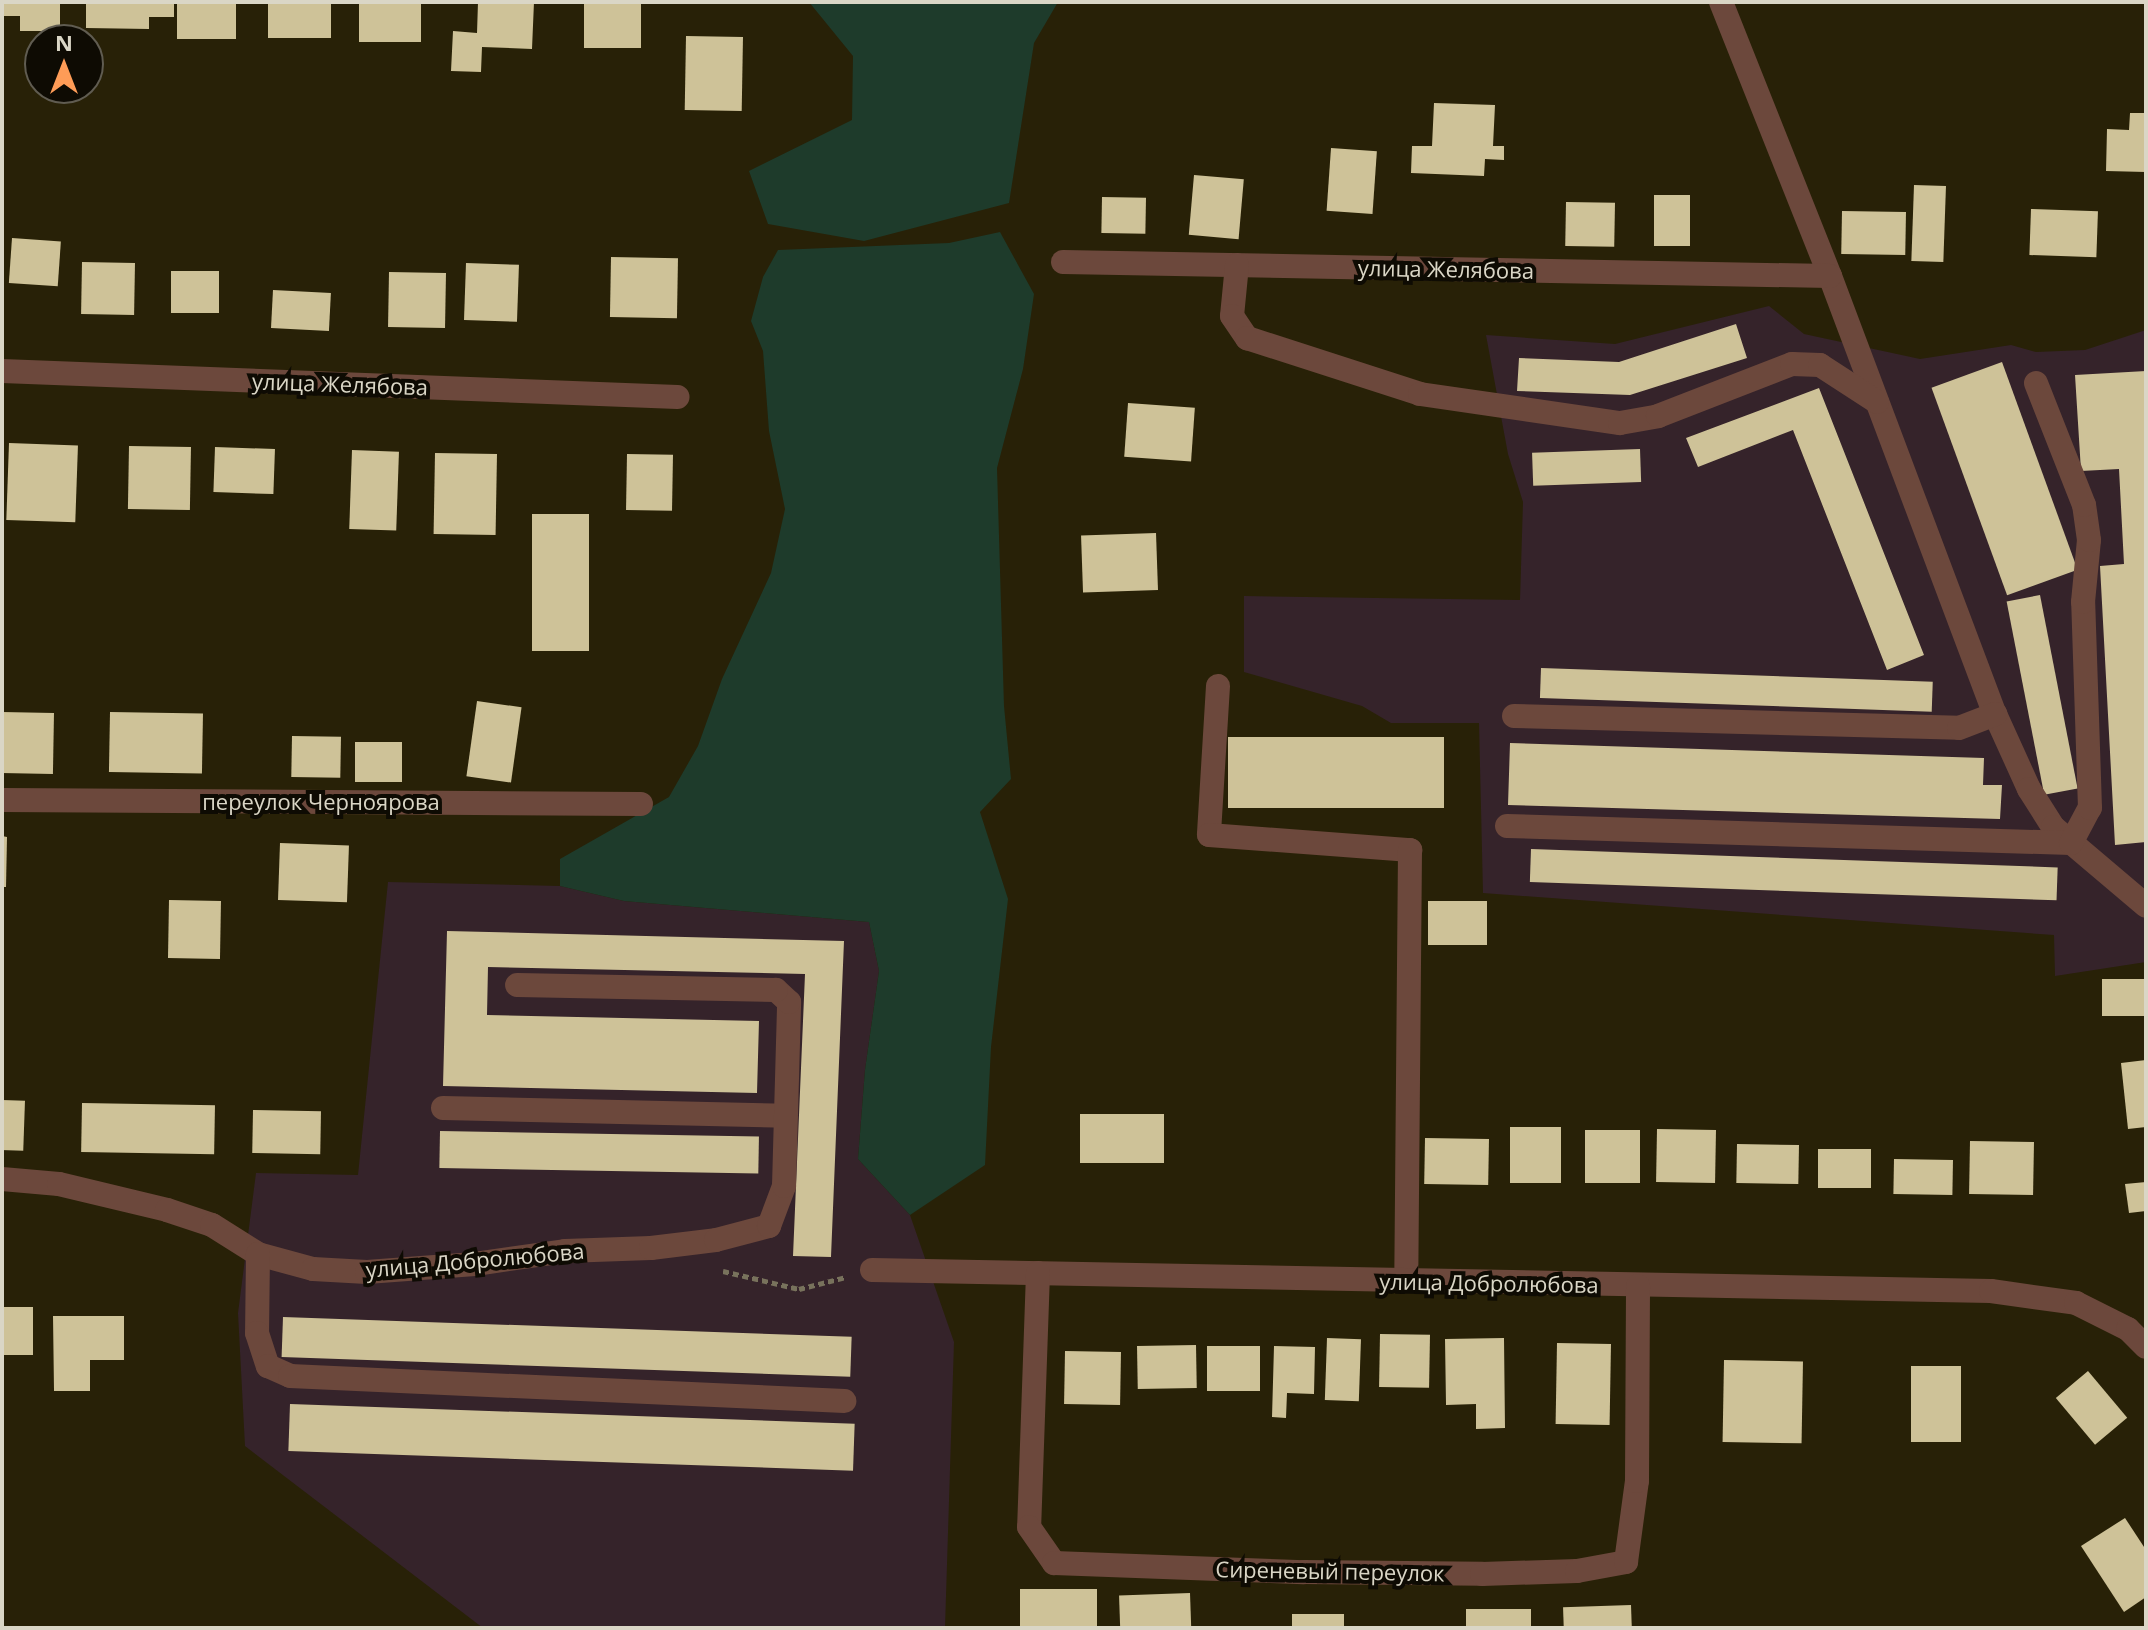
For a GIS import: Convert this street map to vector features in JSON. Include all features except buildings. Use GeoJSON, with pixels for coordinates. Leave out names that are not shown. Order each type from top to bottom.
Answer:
{"type":"FeatureCollection","features":[{"type":"Feature","properties":{"kind":"street"},"geometry":{"type":"LineString","coordinates":[[1721,2],[1830,276],[1995,714],[2029,789],[2053,827],[2146,906]]}},
{"type":"Feature","properties":{"kind":"street","name":"улица Желябова"},"geometry":{"type":"LineString","coordinates":[[1063,262],[1830,276]]}},
{"type":"Feature","properties":{"kind":"street"},"geometry":{"type":"LineString","coordinates":[[1237,265],[1232,316],[1247,338],[1420,394],[1620,423],[1658,416],[1792,364],[1820,365],[1877,402]]}},
{"type":"Feature","properties":{"kind":"street","name":"улица Желябова"},"geometry":{"type":"LineString","coordinates":[[2,371],[678,397]]}},
{"type":"Feature","properties":{"kind":"street"},"geometry":{"type":"LineString","coordinates":[[2036,383],[2084,505],[2089,540],[2083,602],[2090,808],[2071,843]]}},
{"type":"Feature","properties":{"kind":"street"},"geometry":{"type":"LineString","coordinates":[[1218,686],[1209,835],[1410,850],[1406,1281]]}},
{"type":"Feature","properties":{"kind":"street"},"geometry":{"type":"LineString","coordinates":[[1514,716],[1959,728],[1995,714]]}},
{"type":"Feature","properties":{"kind":"street","name":"переулок Черноярова"},"geometry":{"type":"LineString","coordinates":[[2,800],[641,804]]}},
{"type":"Feature","properties":{"kind":"street"},"geometry":{"type":"LineString","coordinates":[[1507,826],[2071,843]]}},
{"type":"Feature","properties":{"kind":"street"},"geometry":{"type":"LineString","coordinates":[[443,1108],[786,1116],[789,1002],[776,990],[517,985]]}},
{"type":"Feature","properties":{"kind":"street","name":"улица Добролюбова"},"geometry":{"type":"LineString","coordinates":[[2,1179],[59,1184],[167,1210],[212,1225],[258,1254],[313,1269],[367,1272],[475,1264],[565,1251],[651,1248],[716,1240],[769,1226],[784,1186],[786,1116]]}},
{"type":"Feature","properties":{"kind":"street"},"geometry":{"type":"LineString","coordinates":[[258,1254],[257,1333],[268,1366],[290,1376],[844,1401]]}},
{"type":"Feature","properties":{"kind":"street","name":"улица Добролюбова"},"geometry":{"type":"LineString","coordinates":[[872,1270],[1991,1291],[2076,1303],[2128,1329],[2146,1347]]}},
{"type":"Feature","properties":{"kind":"street","name":"Сиреневый переулок"},"geometry":{"type":"LineString","coordinates":[[1038,1273],[1029,1527],[1054,1563],[1304,1572],[1482,1574],[1577,1571],[1626,1562],[1637,1481],[1638,1286]]}},
{"type":"Feature","properties":{"kind":"path"},"geometry":{"type":"LineString","coordinates":[[715,1269],[799,1289],[872,1270]]}},
{"type":"Feature","properties":{"kind":"shaded area"},"geometry":{"type":"Polygon","coordinates":[[[1769,306],[1804,334],[1920,359],[2011,345],[2036,352],[2085,350],[2146,330],[2146,962],[2055,976],[2054,935],[1483,893],[1479,723],[1391,723],[1362,706],[1244,672],[1244,596],[1520,600],[1523,502],[1508,454],[1486,335],[1615,344],[1769,306]]]}},
{"type":"Feature","properties":{"kind":"shaded area"},"geometry":{"type":"Polygon","coordinates":[[[388,882],[560,886],[624,901],[869,922],[879,971],[865,1070],[858,1159],[910,1215],[954,1342],[945,1628],[483,1628],[245,1446],[238,1313],[256,1173],[358,1175],[388,882]]]}},
{"type":"Feature","properties":{"kind":"green space"},"geometry":{"type":"Polygon","coordinates":[[[809,2],[1058,2],[1034,43],[1009,203],[864,241],[768,224],[749,171],[852,120],[853,56],[809,2]]]}},
{"type":"Feature","properties":{"kind":"green space"},"geometry":{"type":"Polygon","coordinates":[[[1000,232],[1034,294],[1023,369],[997,468],[1004,706],[1011,779],[980,812],[1008,899],[991,1047],[985,1165],[910,1215],[858,1159],[865,1070],[879,971],[869,922],[624,901],[560,886],[560,859],[669,797],[698,746],[722,679],[771,573],[785,509],[769,431],[763,351],[751,321],[763,277],[778,250],[949,243],[1000,232]]]}}]}
